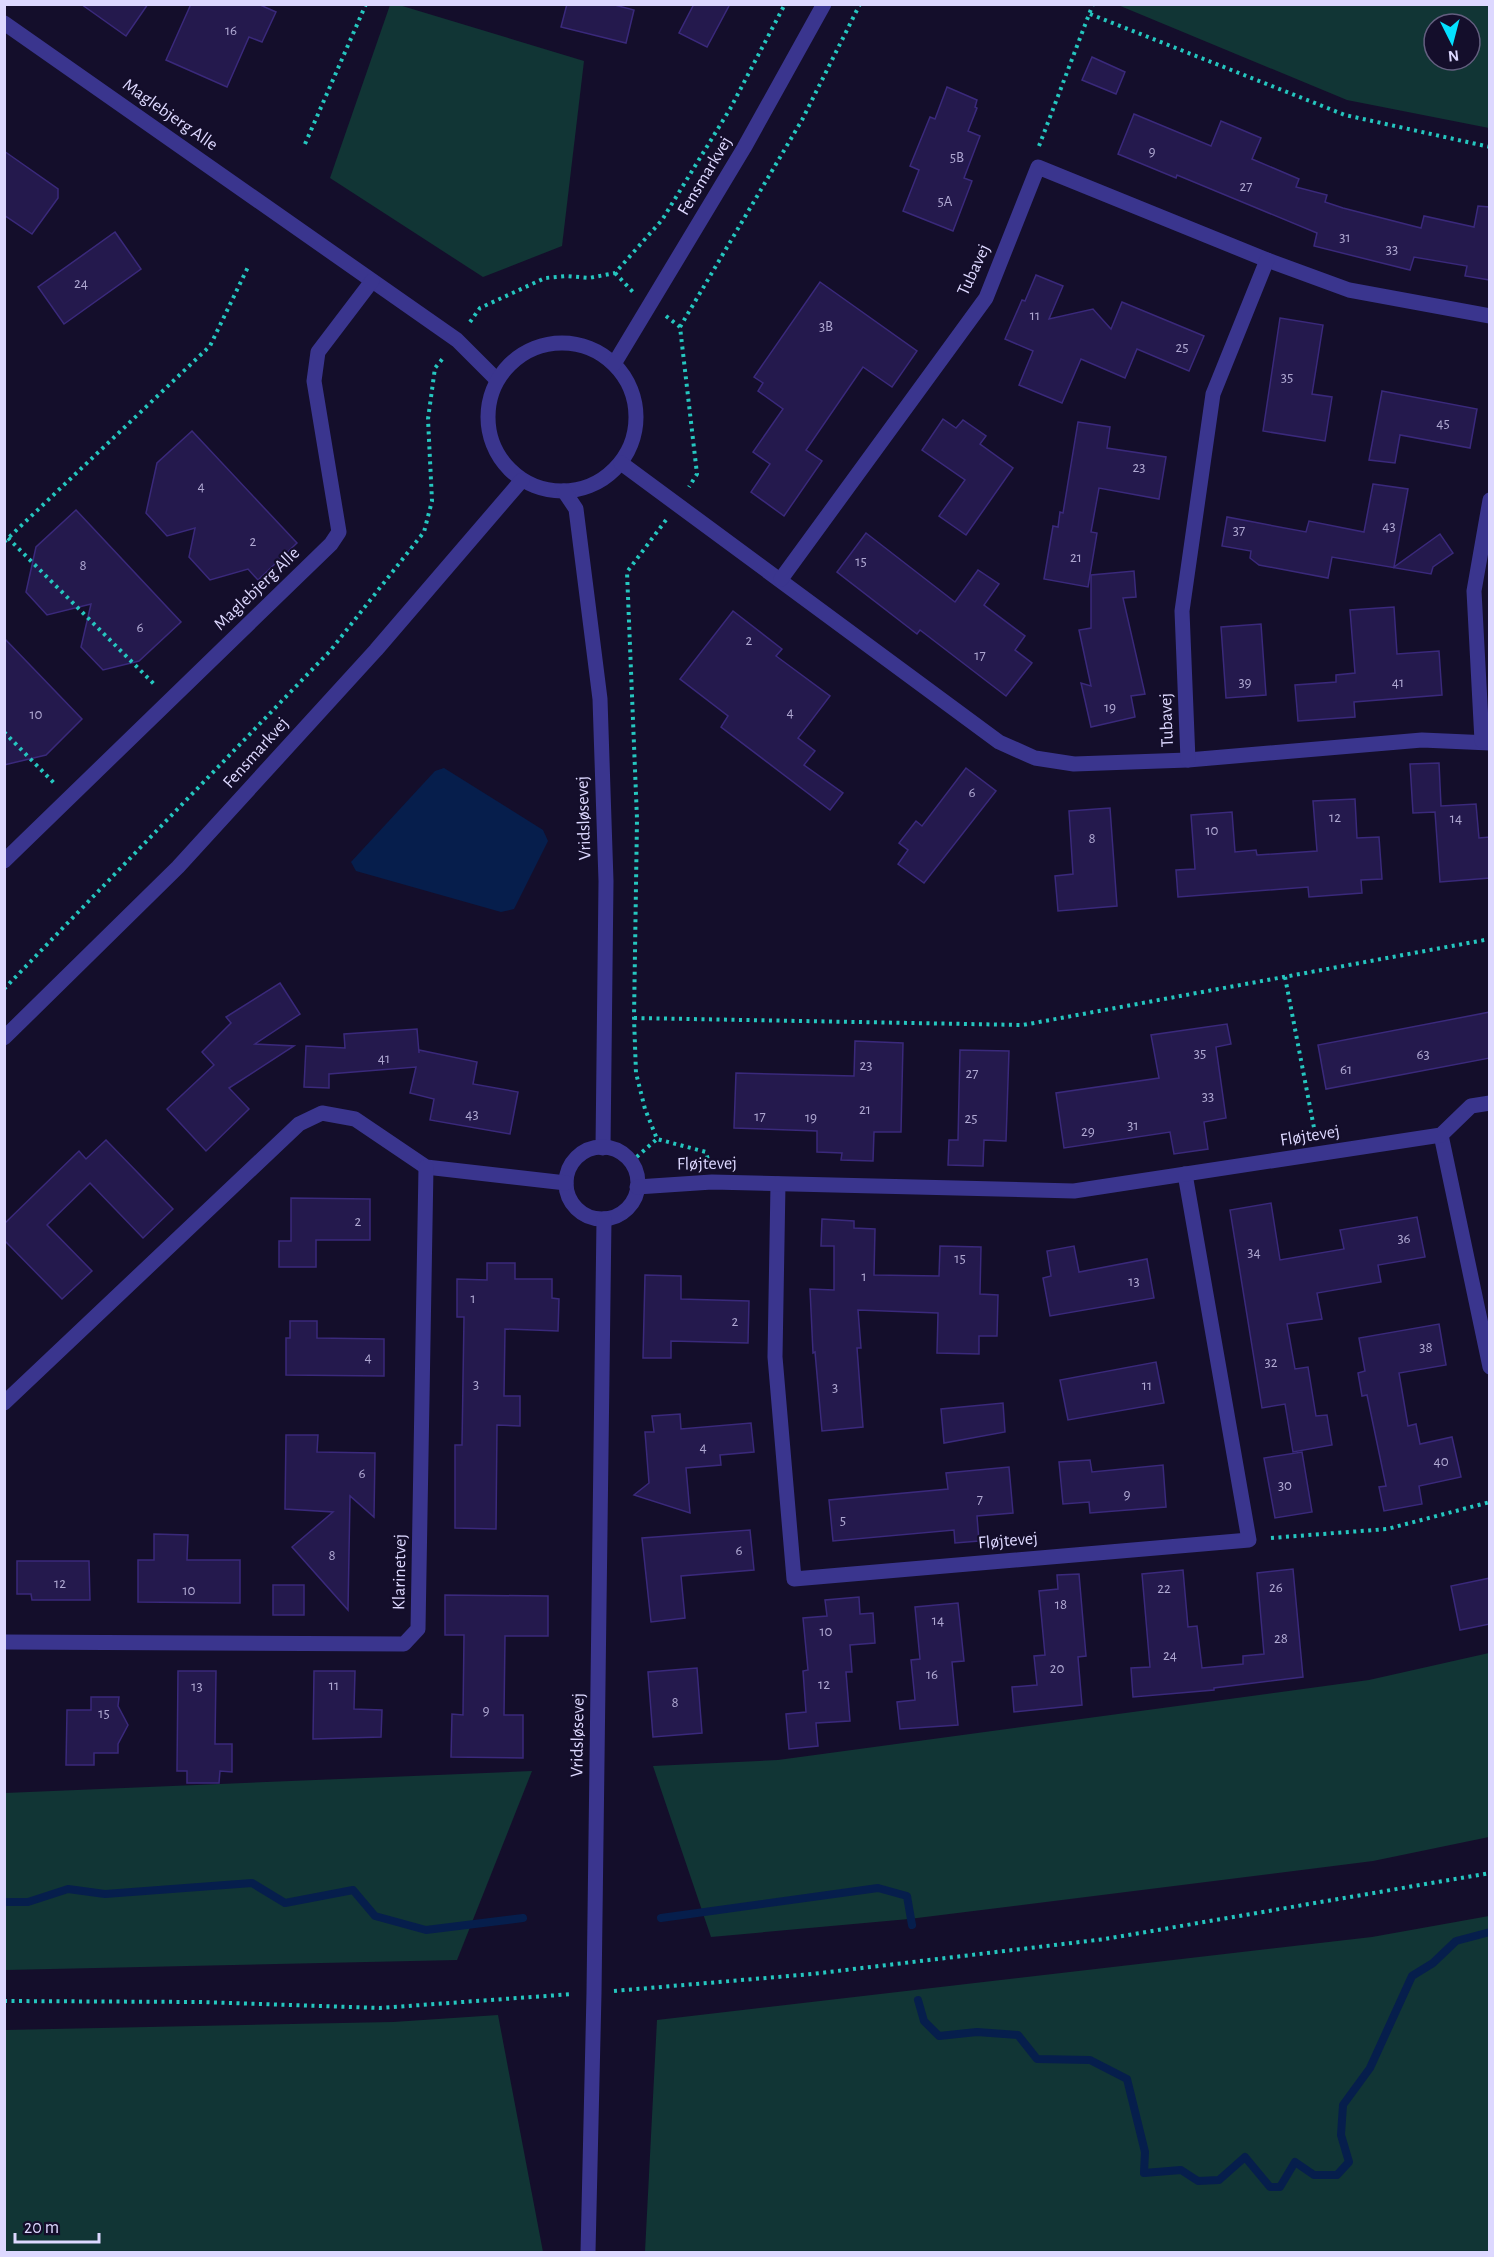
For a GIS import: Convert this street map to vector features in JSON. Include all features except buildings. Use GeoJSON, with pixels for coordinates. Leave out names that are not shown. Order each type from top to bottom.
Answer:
{"type":"FeatureCollection","features":[{"type":"Feature","properties":{"kind":"street","name":"Fensmarkvej"},"geometry":{"type":"LineString","coordinates":[[614,364],[744,148],[824,4]]}},
{"type":"Feature","properties":{"kind":"street","name":"Maglebjerg Alle"},"geometry":{"type":"LineString","coordinates":[[4,23],[457,340],[497,380]]}},
{"type":"Feature","properties":{"kind":"street"},"geometry":{"type":"LineString","coordinates":[[1038,167],[1267,260],[1348,290],[1490,316]]}},
{"type":"Feature","properties":{"kind":"street","name":"Tubavej"},"geometry":{"type":"LineString","coordinates":[[782,579],[986,298],[1038,167]]}},
{"type":"Feature","properties":{"kind":"street","name":"Tubavej"},"geometry":{"type":"LineString","coordinates":[[1188,760],[1182,611],[1213,394],[1267,260]]}},
{"type":"Feature","properties":{"kind":"street","name":"Maglebjerg Alle"},"geometry":{"type":"LineString","coordinates":[[4,861],[331,544],[339,532],[314,381],[318,352],[372,281]]}},
{"type":"Feature","properties":{"kind":"street"},"geometry":{"type":"LineString","coordinates":[[552,343],[575,344],[596,351],[614,364],[628,381],[635,401],[637,423],[632,444],[621,463],[605,478],[585,488],[564,491],[542,489],[522,480],[505,465],[493,446],[488,424],[489,401],[497,380],[511,363],[530,350],[552,343]]}},
{"type":"Feature","properties":{"kind":"street","name":"Tubavej"},"geometry":{"type":"LineString","coordinates":[[621,463],[782,579],[999,742],[1035,758],[1074,764],[1188,760],[1422,740],[1486,742],[1474,591],[1490,500]]}},
{"type":"Feature","properties":{"kind":"street","name":"Fensmarkvej"},"geometry":{"type":"LineString","coordinates":[[4,1038],[185,858],[376,650],[522,480]]}},
{"type":"Feature","properties":{"kind":"street","name":"Vridsløsevej"},"geometry":{"type":"LineString","coordinates":[[564,491],[576,509],[600,699],[606,881],[603,1148]]}},
{"type":"Feature","properties":{"kind":"street"},"geometry":{"type":"LineString","coordinates":[[1490,1102],[1471,1106],[1441,1135],[1490,1366]]}},
{"type":"Feature","properties":{"kind":"street"},"geometry":{"type":"LineString","coordinates":[[4,1403],[299,1124],[322,1113],[355,1119],[426,1167],[566,1183]]}},
{"type":"Feature","properties":{"kind":"street","name":"Fløjtevej"},"geometry":{"type":"LineString","coordinates":[[637,1186],[712,1182],[1074,1191],[1441,1135]]}},
{"type":"Feature","properties":{"kind":"street"},"geometry":{"type":"LineString","coordinates":[[592,1149],[614,1149],[631,1162],[637,1178],[637,1186],[630,1205],[614,1217],[604,1219],[581,1213],[567,1194],[566,1183],[573,1161],[592,1149]]}},
{"type":"Feature","properties":{"kind":"street","name":"Klarinetvej"},"geometry":{"type":"LineString","coordinates":[[4,1642],[404,1644],[418,1629],[426,1167]]}},
{"type":"Feature","properties":{"kind":"street"},"geometry":{"type":"LineString","coordinates":[[1185,1174],[1249,1540]]}},
{"type":"Feature","properties":{"kind":"street","name":"Fløjtevej"},"geometry":{"type":"LineString","coordinates":[[778,1184],[775,1357],[794,1579],[1249,1540]]}},
{"type":"Feature","properties":{"kind":"street","name":"Vridsløsevej"},"geometry":{"type":"LineString","coordinates":[[588,2253],[594,1992],[604,1219]]}},
{"type":"Feature","properties":{"kind":"path"},"geometry":{"type":"LineString","coordinates":[[305,144],[366,4]]}},
{"type":"Feature","properties":{"kind":"path"},"geometry":{"type":"LineString","coordinates":[[4,989],[330,651],[424,532],[432,501],[428,419],[435,368],[480,308],[545,278],[567,276],[589,278],[615,273],[662,220],[730,109],[785,4]]}},
{"type":"Feature","properties":{"kind":"path"},"geometry":{"type":"LineString","coordinates":[[657,1139],[645,1109],[636,1073],[634,1018],[637,819],[627,572],[678,505],[697,474],[680,327],[802,120],[860,4]]}},
{"type":"Feature","properties":{"kind":"path"},"geometry":{"type":"LineString","coordinates":[[1038,167],[1037,150],[1093,4]]}},
{"type":"Feature","properties":{"kind":"path"},"geometry":{"type":"LineString","coordinates":[[1090,14],[1345,115],[1490,147]]}},
{"type":"Feature","properties":{"kind":"path"},"geometry":{"type":"LineString","coordinates":[[170,701],[6,540],[210,346],[248,267]]}},
{"type":"Feature","properties":{"kind":"path"},"geometry":{"type":"LineString","coordinates":[[615,273],[628,288],[680,327]]}},
{"type":"Feature","properties":{"kind":"path"},"geometry":{"type":"LineString","coordinates":[[4,732],[69,799]]}},
{"type":"Feature","properties":{"kind":"path"},"geometry":{"type":"LineString","coordinates":[[634,1018],[1023,1025],[1490,939]]}},
{"type":"Feature","properties":{"kind":"path"},"geometry":{"type":"LineString","coordinates":[[1285,977],[1319,1155]]}},
{"type":"Feature","properties":{"kind":"path"},"geometry":{"type":"LineString","coordinates":[[631,1162],[657,1139]]}},
{"type":"Feature","properties":{"kind":"path"},"geometry":{"type":"LineString","coordinates":[[657,1139],[706,1152],[712,1182]]}},
{"type":"Feature","properties":{"kind":"path"},"geometry":{"type":"LineString","coordinates":[[1249,1540],[1388,1529],[1490,1502]]}},
{"type":"Feature","properties":{"kind":"path"},"geometry":{"type":"LineString","coordinates":[[4,2001],[199,2002],[380,2008],[813,1974],[1105,1939],[1490,1873]]}},
{"type":"Feature","properties":{"kind":"green space"},"geometry":{"type":"Polygon","coordinates":[[[390,5],[399,5],[584,61],[562,246],[483,277],[330,178],[390,5]]]}},
{"type":"Feature","properties":{"kind":"green space"},"geometry":{"type":"Polygon","coordinates":[[[1118,5],[1489,5],[1489,128],[1347,100],[1118,5]]]}},
{"type":"Feature","properties":{"kind":"green space"},"geometry":{"type":"Polygon","coordinates":[[[1489,1653],[1489,1837],[1373,1861],[909,1919],[711,1937],[653,1766],[778,1760],[1369,1680],[1489,1653]]]}},
{"type":"Feature","properties":{"kind":"green space"},"geometry":{"type":"Polygon","coordinates":[[[532,1771],[457,1960],[5,1970],[5,1793],[532,1771]]]}},
{"type":"Feature","properties":{"kind":"green space"},"geometry":{"type":"Polygon","coordinates":[[[1489,1916],[1489,2252],[645,2252],[657,2020],[1372,1937],[1489,1916]]]}},
{"type":"Feature","properties":{"kind":"green space"},"geometry":{"type":"Polygon","coordinates":[[[498,2015],[543,2252],[5,2252],[5,2030],[393,2022],[498,2015]]]}},
{"type":"Feature","properties":{"kind":"water"},"geometry":{"type":"Polygon","coordinates":[[[444,768],[543,830],[548,841],[514,909],[501,912],[356,871],[351,862],[435,771],[444,768]]]}},
{"type":"Feature","properties":{"kind":"waterway"},"geometry":{"type":"LineString","coordinates":[[4,1902],[28,1902],[68,1889],[105,1894],[252,1883],[285,1903],[353,1890],[375,1916],[426,1930],[523,1918]]}},
{"type":"Feature","properties":{"kind":"waterway"},"geometry":{"type":"LineString","coordinates":[[661,1918],[878,1888],[907,1896],[912,1925]]}},
{"type":"Feature","properties":{"kind":"waterway"},"geometry":{"type":"LineString","coordinates":[[918,2000],[924,2021],[939,2036],[977,2032],[1018,2035],[1037,2059],[1090,2060],[1127,2079],[1145,2152],[1144,2173],[1181,2170],[1198,2181],[1219,2180],[1245,2157],[1270,2187],[1280,2187],[1295,2162],[1314,2175],[1337,2175],[1349,2162],[1341,2135],[1343,2105],[1370,2068],[1412,1976],[1433,1963],[1456,1941],[1490,1932]]}}]}
